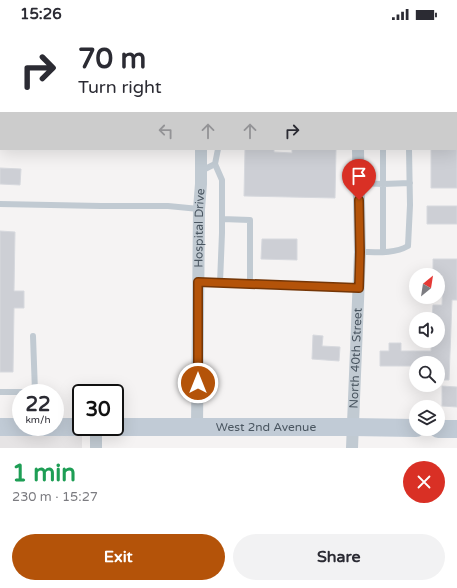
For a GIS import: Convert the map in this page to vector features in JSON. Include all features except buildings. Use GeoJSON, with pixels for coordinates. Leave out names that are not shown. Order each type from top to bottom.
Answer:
{"type":"FeatureCollection","features":[{"type":"Feature","properties":{"kind":"street","name":"Hospital Drive"},"geometry":{"type":"LineString","coordinates":[[198,427],[198,282],[201,150]]}},
{"type":"Feature","properties":{"kind":"street","name":"North 40th Street"},"geometry":{"type":"LineString","coordinates":[[352,448],[360,252],[358,150]]}},
{"type":"Feature","properties":{"kind":"street","name":"West 2nd Avenue"},"geometry":{"type":"LineString","coordinates":[[124,427],[409,428]]}},
{"type":"Feature","properties":{"kind":"street"},"geometry":{"type":"LineString","coordinates":[[0,428],[12,428]]}},
{"type":"Feature","properties":{"kind":"street"},"geometry":{"type":"LineString","coordinates":[[445,429],[457,429]]}},
{"type":"Feature","properties":{"kind":"street"},"geometry":{"type":"LineString","coordinates":[[96,436],[96,448]]}},
{"type":"Feature","properties":{"kind":"lane"},"geometry":{"type":"LineString","coordinates":[[218,150],[215,164],[222,180],[220,283]]}},
{"type":"Feature","properties":{"kind":"lane"},"geometry":{"type":"LineString","coordinates":[[383,150],[383,252]]}},
{"type":"Feature","properties":{"kind":"lane"},"geometry":{"type":"LineString","coordinates":[[360,252],[402,250],[408,246],[410,204],[409,150]]}},
{"type":"Feature","properties":{"kind":"lane"},"geometry":{"type":"LineString","coordinates":[[201,170],[215,164]]}},
{"type":"Feature","properties":{"kind":"lane"},"geometry":{"type":"LineString","coordinates":[[358,183],[410,183]]}},
{"type":"Feature","properties":{"kind":"lane"},"geometry":{"type":"LineString","coordinates":[[0,204],[168,206],[199,209]]}},
{"type":"Feature","properties":{"kind":"lane"},"geometry":{"type":"LineString","coordinates":[[222,219],[250,220],[250,284]]}},
{"type":"Feature","properties":{"kind":"lane"},"geometry":{"type":"LineString","coordinates":[[198,282],[359,288]]}},
{"type":"Feature","properties":{"kind":"lane"},"geometry":{"type":"LineString","coordinates":[[33,336],[34,384]]}},
{"type":"Feature","properties":{"kind":"lane"},"geometry":{"type":"LineString","coordinates":[[0,392],[12,392]]}},
{"type":"Feature","properties":{"kind":"shaded area"},"geometry":{"type":"Polygon","coordinates":[[[64,427],[72,427],[72,436],[82,436],[82,448],[0,448],[0,428],[12,428],[12,436],[64,436],[64,427]]]}},
{"type":"Feature","properties":{"kind":"route"},"geometry":{"type":"LineString","coordinates":[[198,383],[198,282],[359,288],[359,200]]}}]}
